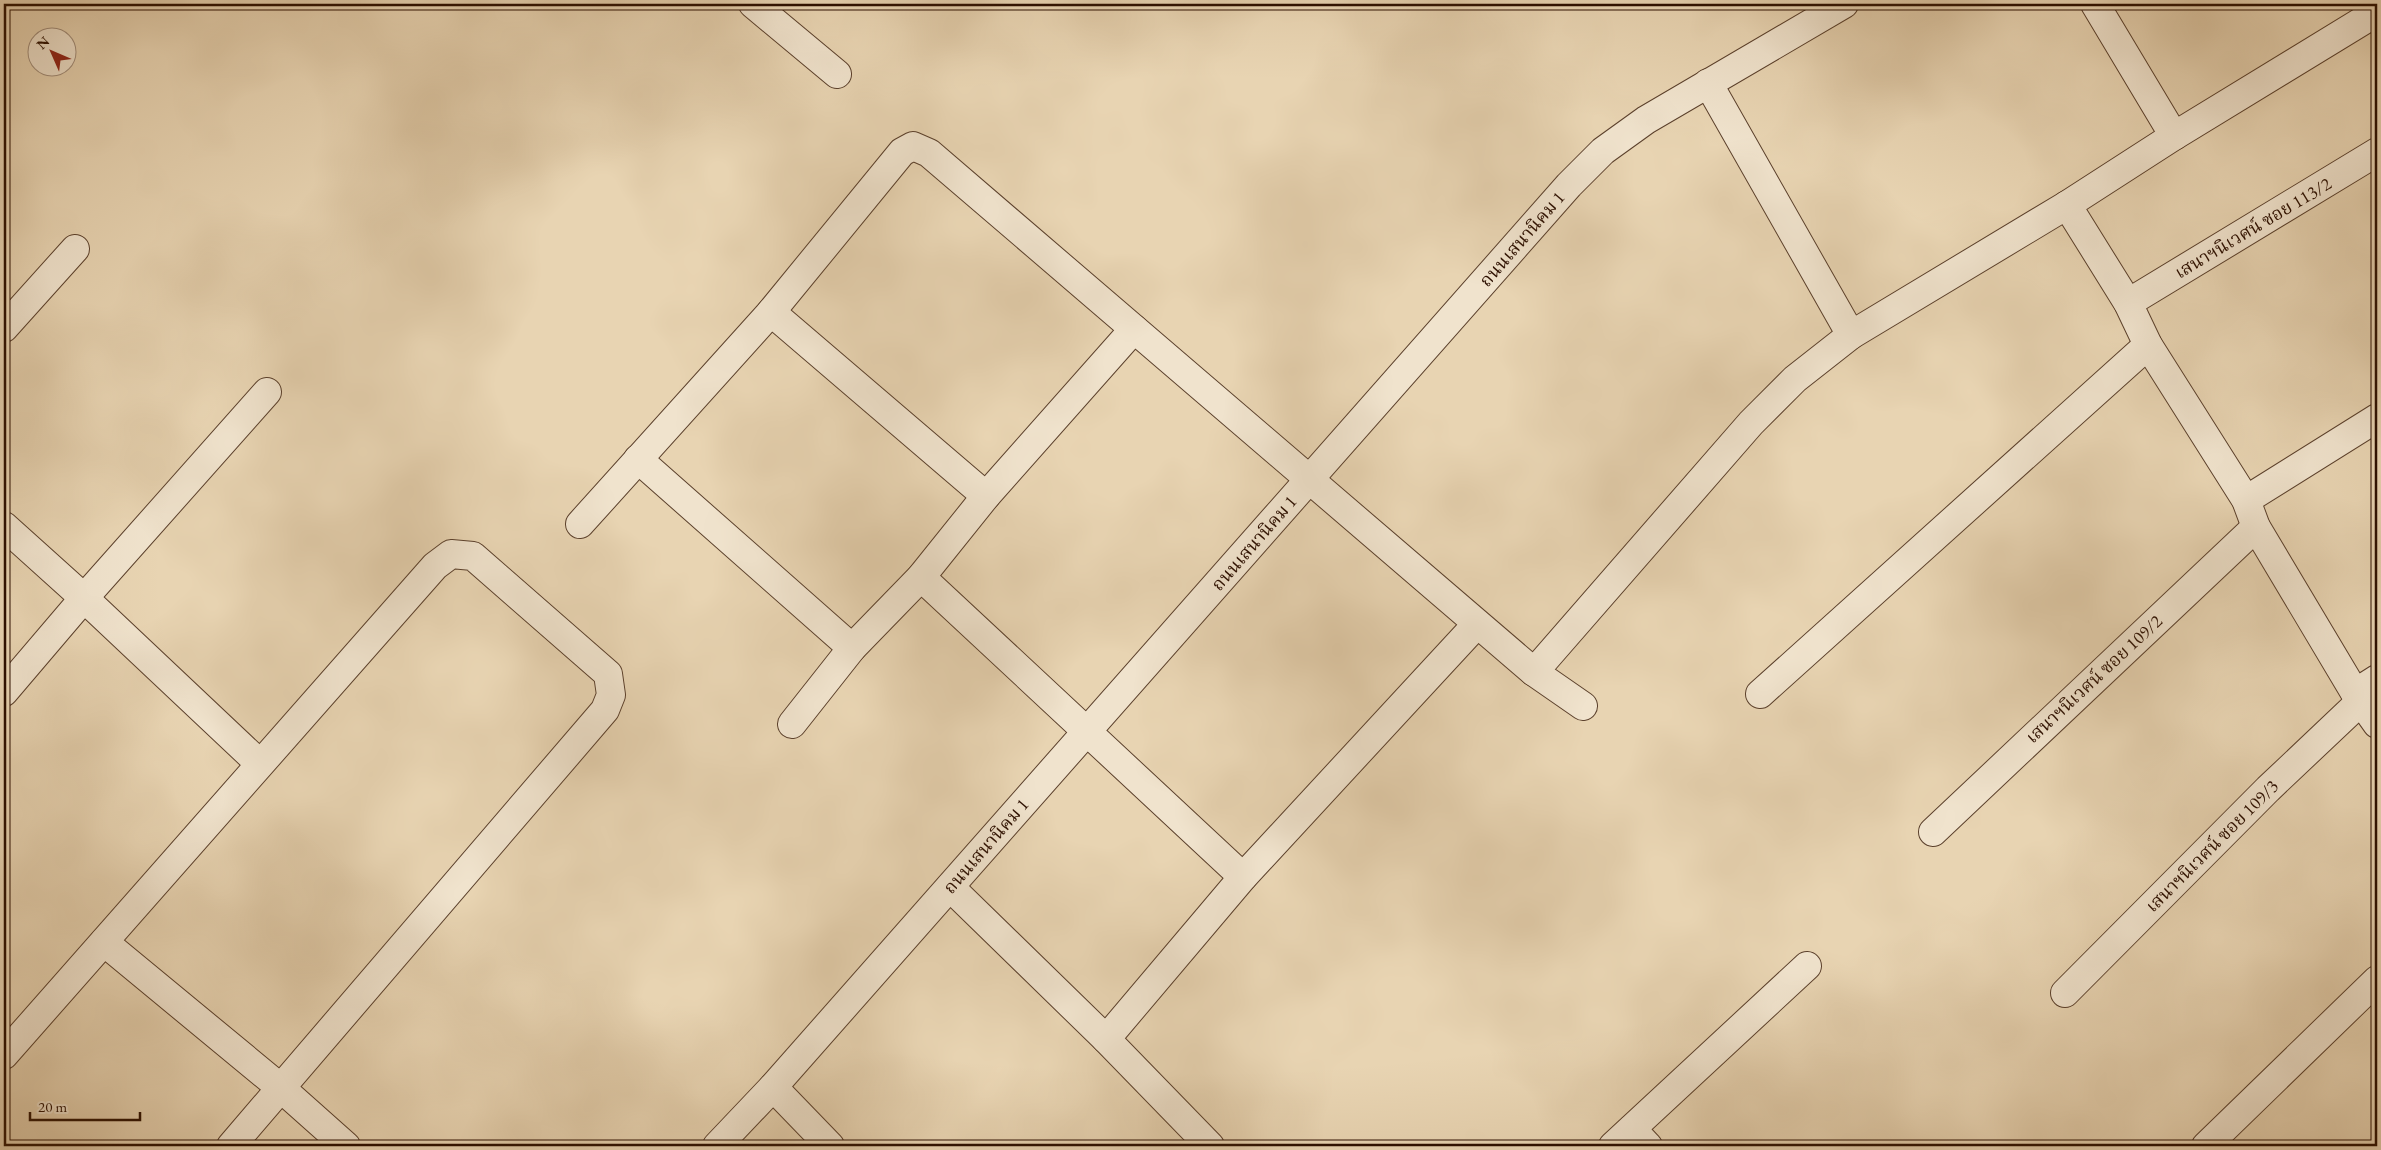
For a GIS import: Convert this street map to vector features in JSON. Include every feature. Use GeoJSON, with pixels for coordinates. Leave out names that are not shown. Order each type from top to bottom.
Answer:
{"type":"FeatureCollection","features":[{"type":"Feature","properties":{"kind":"street","name":"ถนนเสนานิคม 1"},"geometry":{"type":"LineString","coordinates":[[717,1146],[773,1087],[1569,185],[1602,151],[1646,120],[1844,4]]}},
{"type":"Feature","properties":{"kind":"street"},"geometry":{"type":"LineString","coordinates":[[2095,4],[2174,136]]}},
{"type":"Feature","properties":{"kind":"street"},"geometry":{"type":"LineString","coordinates":[[757,5],[837,74]]}},
{"type":"Feature","properties":{"kind":"street"},"geometry":{"type":"LineString","coordinates":[[1534,672],[1751,423],[1795,379],[1851,335],[2067,205],[2174,136],[2377,12]]}},
{"type":"Feature","properties":{"kind":"street"},"geometry":{"type":"LineString","coordinates":[[1708,83],[1851,335]]}},
{"type":"Feature","properties":{"kind":"street"},"geometry":{"type":"LineString","coordinates":[[580,524],[771,312],[902,152],[913,146],[929,153],[1534,672],[1583,706]]}},
{"type":"Feature","properties":{"kind":"street","name":"เสนาฯนิเวศน์ ซอย 113/2"},"geometry":{"type":"LineString","coordinates":[[2128,303],[2377,152]]}},
{"type":"Feature","properties":{"kind":"street"},"geometry":{"type":"LineString","coordinates":[[2067,205],[2128,303],[2148,345],[2246,500],[2256,527],[2365,691],[2377,724]]}},
{"type":"Feature","properties":{"kind":"street"},"geometry":{"type":"LineString","coordinates":[[4,328],[75,249]]}},
{"type":"Feature","properties":{"kind":"street"},"geometry":{"type":"LineString","coordinates":[[771,312],[986,496]]}},
{"type":"Feature","properties":{"kind":"street"},"geometry":{"type":"LineString","coordinates":[[792,724],[852,648],[921,577],[986,496],[1134,329]]}},
{"type":"Feature","properties":{"kind":"street"},"geometry":{"type":"LineString","coordinates":[[1760,694],[2148,345]]}},
{"type":"Feature","properties":{"kind":"street"},"geometry":{"type":"LineString","coordinates":[[4,692],[84,598],[267,392]]}},
{"type":"Feature","properties":{"kind":"street"},"geometry":{"type":"LineString","coordinates":[[2246,500],[2377,418]]}},
{"type":"Feature","properties":{"kind":"street"},"geometry":{"type":"LineString","coordinates":[[638,459],[852,648]]}},
{"type":"Feature","properties":{"kind":"street"},"geometry":{"type":"LineString","coordinates":[[4,526],[84,598],[259,764]]}},
{"type":"Feature","properties":{"kind":"street","name":"เสนาฯนิเวศน์ ซอย 109/2"},"geometry":{"type":"LineString","coordinates":[[1933,832],[2256,527]]}},
{"type":"Feature","properties":{"kind":"street"},"geometry":{"type":"LineString","coordinates":[[4,1055],[435,566],[451,554],[474,556],[608,674],[611,695],[606,710],[232,1146]]}},
{"type":"Feature","properties":{"kind":"street"},"geometry":{"type":"LineString","coordinates":[[921,577],[1243,877]]}},
{"type":"Feature","properties":{"kind":"street"},"geometry":{"type":"LineString","coordinates":[[1106,1039],[1243,877],[1477,624]]}},
{"type":"Feature","properties":{"kind":"street","name":"เสนาฯนิเวศน์ ซอย 109/3"},"geometry":{"type":"LineString","coordinates":[[2066,993],[2365,691]]}},
{"type":"Feature","properties":{"kind":"street"},"geometry":{"type":"LineString","coordinates":[[950,887],[1106,1039],[1210,1146]]}},
{"type":"Feature","properties":{"kind":"street"},"geometry":{"type":"LineString","coordinates":[[104,942],[282,1089],[346,1146]]}},
{"type":"Feature","properties":{"kind":"street"},"geometry":{"type":"LineString","coordinates":[[1631,1141],[1807,966]]}},
{"type":"Feature","properties":{"kind":"street"},"geometry":{"type":"LineString","coordinates":[[2206,1146],[2377,980]]}},
{"type":"Feature","properties":{"kind":"street"},"geometry":{"type":"LineString","coordinates":[[773,1087],[830,1146]]}}]}
